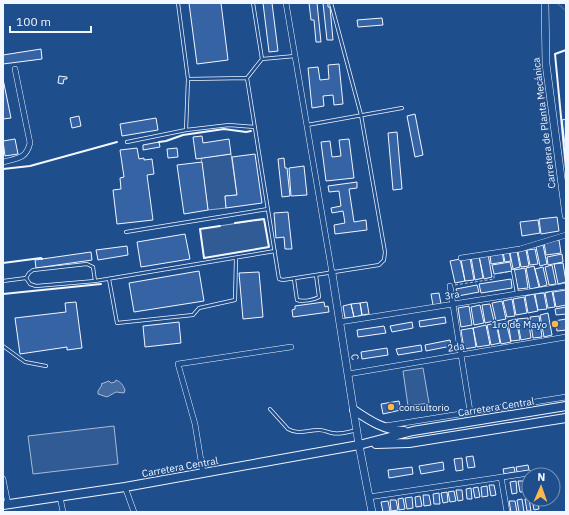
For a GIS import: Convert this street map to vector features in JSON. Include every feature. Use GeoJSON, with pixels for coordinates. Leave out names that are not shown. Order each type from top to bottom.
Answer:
{"type":"FeatureCollection","features":[{"type":"Feature","properties":{"kind":"main road","name":"Carretera Central"},"geometry":{"type":"LineString","coordinates":[[6,505],[125,486],[359,445],[413,431],[566,406]]}},
{"type":"Feature","properties":{"kind":"main road"},"geometry":{"type":"LineString","coordinates":[[354,410],[380,427],[395,431],[413,431]]}},
{"type":"Feature","properties":{"kind":"main road","name":"Carretera Central"},"geometry":{"type":"LineString","coordinates":[[359,445],[409,443],[566,418]]}},
{"type":"Feature","properties":{"kind":"street"},"geometry":{"type":"LineString","coordinates":[[286,3],[332,273]]}},
{"type":"Feature","properties":{"kind":"street","name":"Carretera de Planta Mecánica"},"geometry":{"type":"LineString","coordinates":[[545,3],[546,64],[566,215]]}},
{"type":"Feature","properties":{"kind":"street"},"geometry":{"type":"LineString","coordinates":[[3,162],[22,157],[27,153],[30,143],[15,69]]}},
{"type":"Feature","properties":{"kind":"street"},"geometry":{"type":"LineString","coordinates":[[461,258],[520,248],[566,235]]}},
{"type":"Feature","properties":{"kind":"street","name":"C"},"geometry":{"type":"LineString","coordinates":[[332,273],[359,445],[372,512]]}},
{"type":"Feature","properties":{"kind":"street"},"geometry":{"type":"LineString","coordinates":[[450,286],[470,411]]}},
{"type":"Feature","properties":{"kind":"street","name":"3ra"},"geometry":{"type":"LineString","coordinates":[[340,322],[566,286]]}},
{"type":"Feature","properties":{"kind":"street","name":"2da"},"geometry":{"type":"LineString","coordinates":[[348,374],[566,338]]}},
{"type":"Feature","properties":{"kind":"street"},"geometry":{"type":"LineString","coordinates":[[203,472],[195,424],[178,364],[291,346]]}},
{"type":"Feature","properties":{"kind":"street"},"geometry":{"type":"LineString","coordinates":[[380,427],[470,411],[566,397]]}},
{"type":"Feature","properties":{"kind":"street"},"geometry":{"type":"LineString","coordinates":[[369,497],[521,474]]}},
{"type":"Feature","properties":{"kind":"street"},"geometry":{"type":"LineString","coordinates":[[501,477],[507,512]]}},
{"type":"Feature","properties":{"kind":"street"},"geometry":{"type":"LineString","coordinates":[[3,479],[6,505]]}},
{"type":"Feature","properties":{"kind":"street"},"geometry":{"type":"LineString","coordinates":[[125,486],[134,512]]}},
{"type":"Feature","properties":{"kind":"street"},"geometry":{"type":"LineString","coordinates":[[60,496],[63,512]]}},
{"type":"Feature","properties":{"kind":"lane"},"geometry":{"type":"LineString","coordinates":[[178,3],[188,79],[186,130]]}},
{"type":"Feature","properties":{"kind":"lane"},"geometry":{"type":"LineString","coordinates":[[254,3],[262,59],[247,78],[279,279],[283,280],[378,265],[384,260],[385,252],[361,115],[331,3]]}},
{"type":"Feature","properties":{"kind":"lane"},"geometry":{"type":"LineString","coordinates":[[262,59],[295,56]]}},
{"type":"Feature","properties":{"kind":"lane"},"geometry":{"type":"LineString","coordinates":[[188,79],[247,78]]}},
{"type":"Feature","properties":{"kind":"lane"},"geometry":{"type":"LineString","coordinates":[[306,125],[402,108]]}},
{"type":"Feature","properties":{"kind":"lane"},"geometry":{"type":"LineString","coordinates":[[128,142],[186,130],[229,125],[255,127]]}},
{"type":"Feature","properties":{"kind":"lane"},"geometry":{"type":"LineString","coordinates":[[126,232],[268,209]]}},
{"type":"Feature","properties":{"kind":"lane"},"geometry":{"type":"LineString","coordinates":[[26,278],[30,284],[36,286],[95,281],[275,251]]}},
{"type":"Feature","properties":{"kind":"lane"},"geometry":{"type":"LineString","coordinates":[[109,279],[117,323],[193,315],[199,308],[235,300],[236,258]]}},
{"type":"Feature","properties":{"kind":"lane"},"geometry":{"type":"LineString","coordinates":[[26,278],[33,270],[87,264],[93,267],[95,281]]}},
{"type":"Feature","properties":{"kind":"lane"},"geometry":{"type":"LineString","coordinates":[[513,271],[517,294]]}},
{"type":"Feature","properties":{"kind":"lane"},"geometry":{"type":"LineString","coordinates":[[294,279],[298,300],[302,301],[319,297],[316,275]]}},
{"type":"Feature","properties":{"kind":"lane"},"geometry":{"type":"LineString","coordinates":[[3,281],[26,278]]}},
{"type":"Feature","properties":{"kind":"lane"},"geometry":{"type":"LineString","coordinates":[[3,346],[25,362],[46,366]]}},
{"type":"Feature","properties":{"kind":"lane"},"geometry":{"type":"LineString","coordinates":[[270,409],[288,429],[292,431],[320,430],[341,434],[357,430]]}},
{"type":"Feature","properties":{"kind":"path"},"geometry":{"type":"LineString","coordinates":[[450,286],[494,279],[494,274],[513,271]]}},
{"type":"Feature","properties":{"kind":"shaded area"},"geometry":{"type":"Polygon","coordinates":[[[231,154],[237,195],[225,196],[226,208],[208,210],[201,158],[231,154]]]}},
{"type":"Feature","properties":{"kind":"shaded area"},"geometry":{"type":"Polygon","coordinates":[[[264,219],[269,247],[204,258],[200,229],[264,219]]]}},
{"type":"Feature","properties":{"kind":"shaded area"},"geometry":{"type":"Polygon","coordinates":[[[423,368],[429,403],[408,406],[403,371],[423,368]]]}},
{"type":"Feature","properties":{"kind":"shaded area"},"geometry":{"type":"Polygon","coordinates":[[[116,380],[123,385],[125,390],[124,393],[116,392],[107,397],[98,394],[98,391],[102,385],[101,384],[109,381],[111,383],[115,382],[116,380]]]}},
{"type":"Feature","properties":{"kind":"shaded area"},"geometry":{"type":"Polygon","coordinates":[[[114,426],[118,464],[33,474],[28,436],[114,426]]]}},
{"type":"Feature","properties":{"kind":"building"},"geometry":{"type":"Polygon","coordinates":[[[189,3],[221,3],[228,60],[197,64],[189,3]]]}},
{"type":"Feature","properties":{"kind":"building"},"geometry":{"type":"Polygon","coordinates":[[[263,3],[272,3],[278,51],[269,52],[263,3]]]}},
{"type":"Feature","properties":{"kind":"building"},"geometry":{"type":"Polygon","coordinates":[[[309,3],[317,3],[321,42],[316,42],[314,20],[311,20],[309,3]]]}},
{"type":"Feature","properties":{"kind":"building"},"geometry":{"type":"Polygon","coordinates":[[[323,3],[328,3],[328,7],[330,7],[333,40],[327,40],[323,3]]]}},
{"type":"Feature","properties":{"kind":"building"},"geometry":{"type":"Polygon","coordinates":[[[382,18],[383,25],[358,27],[357,20],[382,18]]]}},
{"type":"Feature","properties":{"kind":"building"},"geometry":{"type":"Polygon","coordinates":[[[41,49],[42,59],[3,64],[3,55],[41,49]]]}},
{"type":"Feature","properties":{"kind":"building"},"geometry":{"type":"Polygon","coordinates":[[[339,64],[343,104],[334,105],[333,95],[323,96],[324,106],[312,108],[308,68],[318,67],[320,80],[329,79],[328,65],[339,64]]]}},
{"type":"Feature","properties":{"kind":"building"},"geometry":{"type":"Polygon","coordinates":[[[59,76],[67,77],[67,79],[64,79],[63,84],[58,83],[59,76]]]}},
{"type":"Feature","properties":{"kind":"building"},"geometry":{"type":"Polygon","coordinates":[[[3,79],[11,118],[3,119],[3,79]]]}},
{"type":"Feature","properties":{"kind":"building"},"geometry":{"type":"Polygon","coordinates":[[[415,114],[423,155],[415,157],[407,116],[415,114]]]}},
{"type":"Feature","properties":{"kind":"building"},"geometry":{"type":"Polygon","coordinates":[[[79,116],[81,126],[72,128],[70,118],[79,116]]]}},
{"type":"Feature","properties":{"kind":"building"},"geometry":{"type":"Polygon","coordinates":[[[156,118],[158,130],[122,136],[120,124],[156,118]]]}},
{"type":"Feature","properties":{"kind":"building"},"geometry":{"type":"Polygon","coordinates":[[[566,119],[566,153],[562,120],[566,119]]]}},
{"type":"Feature","properties":{"kind":"building"},"geometry":{"type":"Polygon","coordinates":[[[397,132],[402,189],[393,190],[388,133],[397,132]]]}},
{"type":"Feature","properties":{"kind":"building"},"geometry":{"type":"Polygon","coordinates":[[[202,136],[203,143],[229,139],[231,154],[196,159],[193,137],[202,136]]]}},
{"type":"Feature","properties":{"kind":"building"},"geometry":{"type":"Polygon","coordinates":[[[15,139],[18,154],[5,156],[3,141],[15,139]]]}},
{"type":"Feature","properties":{"kind":"building"},"geometry":{"type":"Polygon","coordinates":[[[349,139],[354,178],[326,181],[321,142],[330,141],[332,157],[341,156],[339,140],[349,139]]]}},
{"type":"Feature","properties":{"kind":"building"},"geometry":{"type":"Polygon","coordinates":[[[159,142],[160,147],[143,150],[143,145],[159,142]]]}},
{"type":"Feature","properties":{"kind":"building"},"geometry":{"type":"Polygon","coordinates":[[[137,148],[139,159],[152,159],[154,174],[147,175],[153,220],[117,224],[113,190],[121,189],[120,178],[124,177],[120,150],[137,148]]]}},
{"type":"Feature","properties":{"kind":"building"},"geometry":{"type":"Polygon","coordinates":[[[177,148],[178,157],[168,158],[167,149],[177,148]]]}},
{"type":"Feature","properties":{"kind":"building"},"geometry":{"type":"Polygon","coordinates":[[[255,154],[262,203],[226,208],[225,196],[237,195],[232,157],[255,154]]]}},
{"type":"Feature","properties":{"kind":"building"},"geometry":{"type":"Polygon","coordinates":[[[284,158],[285,168],[287,168],[290,196],[282,197],[278,159],[284,158]]]}},
{"type":"Feature","properties":{"kind":"building"},"geometry":{"type":"Polygon","coordinates":[[[202,162],[208,210],[184,214],[177,165],[202,162]]]}},
{"type":"Feature","properties":{"kind":"building"},"geometry":{"type":"Polygon","coordinates":[[[304,166],[307,195],[291,196],[289,168],[304,166]]]}},
{"type":"Feature","properties":{"kind":"building"},"geometry":{"type":"Polygon","coordinates":[[[357,182],[357,188],[349,189],[354,222],[366,220],[367,230],[335,234],[334,225],[345,223],[343,211],[332,213],[331,208],[341,206],[339,191],[329,192],[328,186],[357,182]]]}},
{"type":"Feature","properties":{"kind":"building"},"geometry":{"type":"Polygon","coordinates":[[[288,212],[292,249],[285,249],[284,237],[276,238],[274,213],[288,212]]]}},
{"type":"Feature","properties":{"kind":"building"},"geometry":{"type":"Polygon","coordinates":[[[557,217],[559,231],[541,234],[539,219],[557,217]]]}},
{"type":"Feature","properties":{"kind":"building"},"geometry":{"type":"Polygon","coordinates":[[[538,220],[540,233],[522,236],[520,222],[538,220]]]}},
{"type":"Feature","properties":{"kind":"building"},"geometry":{"type":"Polygon","coordinates":[[[185,234],[190,259],[141,267],[137,242],[185,234]]]}},
{"type":"Feature","properties":{"kind":"building"},"geometry":{"type":"Polygon","coordinates":[[[559,240],[561,253],[546,255],[544,242],[559,240]]]}},
{"type":"Feature","properties":{"kind":"building"},"geometry":{"type":"Polygon","coordinates":[[[543,245],[547,264],[540,266],[536,247],[543,245]]]}},
{"type":"Feature","properties":{"kind":"building"},"geometry":{"type":"Polygon","coordinates":[[[127,246],[128,255],[98,260],[96,250],[127,246]]]}},
{"type":"Feature","properties":{"kind":"building"},"geometry":{"type":"Polygon","coordinates":[[[535,249],[538,264],[530,265],[527,250],[535,249]]]}},
{"type":"Feature","properties":{"kind":"building"},"geometry":{"type":"Polygon","coordinates":[[[526,250],[529,266],[521,267],[518,252],[526,250]]]}},
{"type":"Feature","properties":{"kind":"building"},"geometry":{"type":"Polygon","coordinates":[[[509,251],[511,261],[505,262],[503,252],[509,251]]]}},
{"type":"Feature","properties":{"kind":"building"},"geometry":{"type":"Polygon","coordinates":[[[517,251],[520,267],[513,269],[510,253],[517,251]]]}},
{"type":"Feature","properties":{"kind":"building"},"geometry":{"type":"Polygon","coordinates":[[[91,252],[92,260],[36,268],[35,260],[91,252]]]}},
{"type":"Feature","properties":{"kind":"building"},"geometry":{"type":"Polygon","coordinates":[[[502,252],[504,262],[491,264],[490,254],[502,252]]]}},
{"type":"Feature","properties":{"kind":"building"},"geometry":{"type":"Polygon","coordinates":[[[488,254],[492,277],[484,279],[479,256],[488,254]]]}},
{"type":"Feature","properties":{"kind":"building"},"geometry":{"type":"Polygon","coordinates":[[[562,254],[563,262],[548,265],[547,257],[562,254]]]}},
{"type":"Feature","properties":{"kind":"building"},"geometry":{"type":"Polygon","coordinates":[[[479,256],[483,278],[475,280],[471,257],[479,256]]]}},
{"type":"Feature","properties":{"kind":"building"},"geometry":{"type":"Polygon","coordinates":[[[470,258],[474,280],[465,281],[461,259],[470,258]]]}},
{"type":"Feature","properties":{"kind":"building"},"geometry":{"type":"Polygon","coordinates":[[[460,259],[465,281],[455,283],[450,261],[460,259]]]}},
{"type":"Feature","properties":{"kind":"building"},"geometry":{"type":"Polygon","coordinates":[[[510,262],[512,271],[494,274],[492,265],[510,262]]]}},
{"type":"Feature","properties":{"kind":"building"},"geometry":{"type":"Polygon","coordinates":[[[563,263],[566,282],[558,284],[554,264],[563,263]]]}},
{"type":"Feature","properties":{"kind":"building"},"geometry":{"type":"Polygon","coordinates":[[[552,265],[556,284],[549,285],[545,267],[552,265]]]}},
{"type":"Feature","properties":{"kind":"building"},"geometry":{"type":"Polygon","coordinates":[[[534,266],[539,287],[530,289],[526,268],[534,266]]]}},
{"type":"Feature","properties":{"kind":"building"},"geometry":{"type":"Polygon","coordinates":[[[543,267],[547,285],[540,287],[535,269],[543,267]]]}},
{"type":"Feature","properties":{"kind":"building"},"geometry":{"type":"Polygon","coordinates":[[[525,268],[528,288],[518,289],[514,270],[525,268]]]}},
{"type":"Feature","properties":{"kind":"building"},"geometry":{"type":"Polygon","coordinates":[[[199,271],[204,301],[134,312],[129,283],[199,271]]]}},
{"type":"Feature","properties":{"kind":"building"},"geometry":{"type":"Polygon","coordinates":[[[259,272],[263,317],[243,319],[239,273],[259,272]]]}},
{"type":"Feature","properties":{"kind":"building"},"geometry":{"type":"Polygon","coordinates":[[[511,279],[512,288],[481,293],[479,284],[511,279]]]}},
{"type":"Feature","properties":{"kind":"building"},"geometry":{"type":"Polygon","coordinates":[[[477,285],[479,292],[458,296],[456,289],[477,285]]]}},
{"type":"Feature","properties":{"kind":"building"},"geometry":{"type":"Polygon","coordinates":[[[566,290],[566,305],[556,307],[553,292],[566,290]]]}},
{"type":"Feature","properties":{"kind":"building"},"geometry":{"type":"Polygon","coordinates":[[[552,291],[555,307],[548,308],[545,293],[552,291]]]}},
{"type":"Feature","properties":{"kind":"building"},"geometry":{"type":"Polygon","coordinates":[[[439,293],[441,304],[433,305],[431,294],[439,293]]]}},
{"type":"Feature","properties":{"kind":"building"},"geometry":{"type":"Polygon","coordinates":[[[544,293],[547,309],[538,310],[535,294],[544,293]]]}},
{"type":"Feature","properties":{"kind":"building"},"geometry":{"type":"Polygon","coordinates":[[[534,294],[538,311],[528,313],[525,296],[534,294]]]}},
{"type":"Feature","properties":{"kind":"building"},"geometry":{"type":"Polygon","coordinates":[[[524,297],[527,313],[516,315],[513,299],[524,297]]]}},
{"type":"Feature","properties":{"kind":"building"},"geometry":{"type":"Polygon","coordinates":[[[512,299],[515,316],[507,317],[503,301],[512,299]]]}},
{"type":"Feature","properties":{"kind":"building"},"geometry":{"type":"Polygon","coordinates":[[[502,301],[506,319],[496,321],[492,303],[502,301]]]}},
{"type":"Feature","properties":{"kind":"building"},"geometry":{"type":"Polygon","coordinates":[[[76,302],[82,348],[67,350],[67,347],[20,354],[15,318],[66,312],[65,303],[76,302]]]}},
{"type":"Feature","properties":{"kind":"building"},"geometry":{"type":"Polygon","coordinates":[[[324,302],[325,307],[328,306],[329,312],[293,317],[292,310],[295,309],[295,306],[324,302]]]}},
{"type":"Feature","properties":{"kind":"building"},"geometry":{"type":"Polygon","coordinates":[[[367,302],[369,314],[362,315],[360,303],[367,302]]]}},
{"type":"Feature","properties":{"kind":"building"},"geometry":{"type":"Polygon","coordinates":[[[360,303],[362,315],[354,317],[351,304],[360,303]]]}},
{"type":"Feature","properties":{"kind":"building"},"geometry":{"type":"Polygon","coordinates":[[[351,304],[354,317],[345,318],[343,306],[351,304]]]}},
{"type":"Feature","properties":{"kind":"building"},"geometry":{"type":"Polygon","coordinates":[[[490,304],[494,321],[485,323],[482,305],[490,304]]]}},
{"type":"Feature","properties":{"kind":"building"},"geometry":{"type":"Polygon","coordinates":[[[480,305],[484,323],[474,325],[471,307],[480,305]]]}},
{"type":"Feature","properties":{"kind":"building"},"geometry":{"type":"Polygon","coordinates":[[[469,306],[472,325],[461,327],[458,308],[469,306]]]}},
{"type":"Feature","properties":{"kind":"building"},"geometry":{"type":"Polygon","coordinates":[[[566,307],[566,314],[556,315],[555,309],[566,307]]]}},
{"type":"Feature","properties":{"kind":"building"},"geometry":{"type":"Polygon","coordinates":[[[548,313],[552,335],[544,337],[540,315],[548,313]]]}},
{"type":"Feature","properties":{"kind":"building"},"geometry":{"type":"Polygon","coordinates":[[[539,316],[542,337],[533,338],[530,317],[539,316]]]}},
{"type":"Feature","properties":{"kind":"building"},"geometry":{"type":"Polygon","coordinates":[[[445,317],[446,323],[420,327],[419,321],[445,317]]]}},
{"type":"Feature","properties":{"kind":"building"},"geometry":{"type":"Polygon","coordinates":[[[528,318],[531,338],[521,340],[517,319],[528,318]]]}},
{"type":"Feature","properties":{"kind":"building"},"geometry":{"type":"Polygon","coordinates":[[[516,319],[520,340],[511,341],[508,321],[516,319]]]}},
{"type":"Feature","properties":{"kind":"building"},"geometry":{"type":"Polygon","coordinates":[[[566,319],[566,330],[557,331],[554,321],[566,319]]]}},
{"type":"Feature","properties":{"kind":"building"},"geometry":{"type":"Polygon","coordinates":[[[179,322],[181,343],[145,347],[143,326],[179,322]]]}},
{"type":"Feature","properties":{"kind":"building"},"geometry":{"type":"Polygon","coordinates":[[[412,322],[413,328],[392,332],[390,326],[412,322]]]}},
{"type":"Feature","properties":{"kind":"building"},"geometry":{"type":"Polygon","coordinates":[[[506,322],[511,342],[501,344],[497,324],[506,322]]]}},
{"type":"Feature","properties":{"kind":"building"},"geometry":{"type":"Polygon","coordinates":[[[496,323],[500,343],[491,345],[487,325],[496,323]]]}},
{"type":"Feature","properties":{"kind":"building"},"geometry":{"type":"Polygon","coordinates":[[[486,325],[490,345],[477,347],[473,328],[486,325]]]}},
{"type":"Feature","properties":{"kind":"building"},"geometry":{"type":"Polygon","coordinates":[[[384,326],[386,333],[358,337],[357,330],[384,326]]]}},
{"type":"Feature","properties":{"kind":"building"},"geometry":{"type":"Polygon","coordinates":[[[473,328],[476,347],[464,349],[461,330],[473,328]]]}},
{"type":"Feature","properties":{"kind":"building"},"geometry":{"type":"Polygon","coordinates":[[[450,340],[451,346],[426,351],[425,345],[450,340]]]}},
{"type":"Feature","properties":{"kind":"building"},"geometry":{"type":"Polygon","coordinates":[[[421,345],[422,351],[398,355],[396,349],[421,345]]]}},
{"type":"Feature","properties":{"kind":"building"},"geometry":{"type":"Polygon","coordinates":[[[387,348],[388,355],[362,359],[361,352],[387,348]]]}},
{"type":"Feature","properties":{"kind":"building","name":"consultorio"},"geometry":{"type":"Polygon","coordinates":[[[399,401],[401,410],[383,414],[381,404],[399,401]]]}},
{"type":"Feature","properties":{"kind":"building"},"geometry":{"type":"Polygon","coordinates":[[[473,456],[475,467],[468,468],[466,457],[473,456]]]}},
{"type":"Feature","properties":{"kind":"building"},"geometry":{"type":"Polygon","coordinates":[[[462,458],[463,470],[456,471],[454,459],[462,458]]]}},
{"type":"Feature","properties":{"kind":"building"},"geometry":{"type":"Polygon","coordinates":[[[443,462],[444,470],[421,474],[419,466],[443,462]]]}},
{"type":"Feature","properties":{"kind":"building"},"geometry":{"type":"Polygon","coordinates":[[[528,465],[528,467],[521,467],[521,471],[517,472],[516,467],[528,465]]]}},
{"type":"Feature","properties":{"kind":"building"},"geometry":{"type":"Polygon","coordinates":[[[412,467],[413,474],[389,478],[388,470],[412,467]]]}},
{"type":"Feature","properties":{"kind":"building"},"geometry":{"type":"Polygon","coordinates":[[[514,467],[515,472],[504,474],[503,469],[514,467]]]}},
{"type":"Feature","properties":{"kind":"building"},"geometry":{"type":"Polygon","coordinates":[[[516,481],[517,493],[512,494],[510,482],[516,481]]]}},
{"type":"Feature","properties":{"kind":"building"},"geometry":{"type":"Polygon","coordinates":[[[518,481],[521,481],[520,492],[518,481]]]}},
{"type":"Feature","properties":{"kind":"building"},"geometry":{"type":"Polygon","coordinates":[[[489,485],[494,485],[496,495],[491,496],[489,485]]]}},
{"type":"Feature","properties":{"kind":"building"},"geometry":{"type":"Polygon","coordinates":[[[487,486],[488,496],[482,497],[481,487],[487,486]]]}},
{"type":"Feature","properties":{"kind":"building"},"geometry":{"type":"Polygon","coordinates":[[[478,487],[480,497],[475,498],[473,488],[478,487]]]}},
{"type":"Feature","properties":{"kind":"building"},"geometry":{"type":"Polygon","coordinates":[[[471,488],[472,499],[467,499],[466,489],[471,488]]]}},
{"type":"Feature","properties":{"kind":"building"},"geometry":{"type":"Polygon","coordinates":[[[456,490],[462,490],[463,500],[458,501],[456,490]]]}},
{"type":"Feature","properties":{"kind":"building"},"geometry":{"type":"Polygon","coordinates":[[[454,491],[456,501],[450,502],[448,492],[454,491]]]}},
{"type":"Feature","properties":{"kind":"building"},"geometry":{"type":"Polygon","coordinates":[[[447,492],[448,502],[443,503],[441,493],[447,492]]]}},
{"type":"Feature","properties":{"kind":"building"},"geometry":{"type":"Polygon","coordinates":[[[439,493],[440,504],[434,504],[433,494],[439,493]]]}},
{"type":"Feature","properties":{"kind":"building"},"geometry":{"type":"Polygon","coordinates":[[[423,495],[429,495],[431,505],[424,506],[423,495]]]}},
{"type":"Feature","properties":{"kind":"building"},"geometry":{"type":"Polygon","coordinates":[[[420,496],[422,506],[416,507],[415,497],[420,496]]]}},
{"type":"Feature","properties":{"kind":"building"},"geometry":{"type":"Polygon","coordinates":[[[412,497],[413,508],[407,509],[405,498],[412,497]]]}},
{"type":"Feature","properties":{"kind":"building"},"geometry":{"type":"Polygon","coordinates":[[[403,498],[405,509],[399,510],[398,499],[403,498]]]}},
{"type":"Feature","properties":{"kind":"building"},"geometry":{"type":"Polygon","coordinates":[[[521,499],[521,507],[523,507],[524,512],[519,512],[517,500],[521,499]]]}},
{"type":"Feature","properties":{"kind":"building"},"geometry":{"type":"Polygon","coordinates":[[[390,500],[396,500],[398,510],[391,511],[390,500]]]}},
{"type":"Feature","properties":{"kind":"building"},"geometry":{"type":"Polygon","coordinates":[[[388,501],[390,511],[383,512],[381,502],[388,501]]]}},
{"type":"Feature","properties":{"kind":"building"},"geometry":{"type":"Polygon","coordinates":[[[509,501],[515,501],[517,512],[511,512],[509,501]]]}},
{"type":"Feature","properties":{"kind":"building"},"geometry":{"type":"Polygon","coordinates":[[[526,507],[530,507],[531,511],[527,511],[526,507]]]}},
{"type":"Feature","properties":{"kind":"building"},"geometry":{"type":"Polygon","coordinates":[[[533,507],[539,507],[539,509],[534,510],[533,507]]]}},
{"type":"Feature","properties":{"kind":"waterway"},"geometry":{"type":"LineString","coordinates":[[557,3],[566,11]]}},
{"type":"Feature","properties":{"kind":"wall"},"geometry":{"type":"LineString","coordinates":[[566,50],[555,54],[566,169]]}},
{"type":"Feature","properties":{"kind":"wall"},"geometry":{"type":"LineString","coordinates":[[159,142],[183,135],[224,129],[246,132],[251,131]]}},
{"type":"Feature","properties":{"kind":"wall"},"geometry":{"type":"LineString","coordinates":[[3,169],[30,166],[117,142]]}},
{"type":"Feature","properties":{"kind":"wall"},"geometry":{"type":"LineString","coordinates":[[220,226],[200,229],[204,258],[269,247],[264,219],[235,223]]}},
{"type":"Feature","properties":{"kind":"wall"},"geometry":{"type":"LineString","coordinates":[[3,263],[42,259]]}},
{"type":"Feature","properties":{"kind":"wall"},"geometry":{"type":"LineString","coordinates":[[3,294],[101,284]]}},
{"type":"Feature","properties":{"kind":"place","name":"1ro de Mayo"},"geometry":{"type":"Point","coordinates":[555,324]}},
{"type":"Feature","properties":{"kind":"place","name":"consultorio"},"geometry":{"type":"Point","coordinates":[391,407]}}]}
